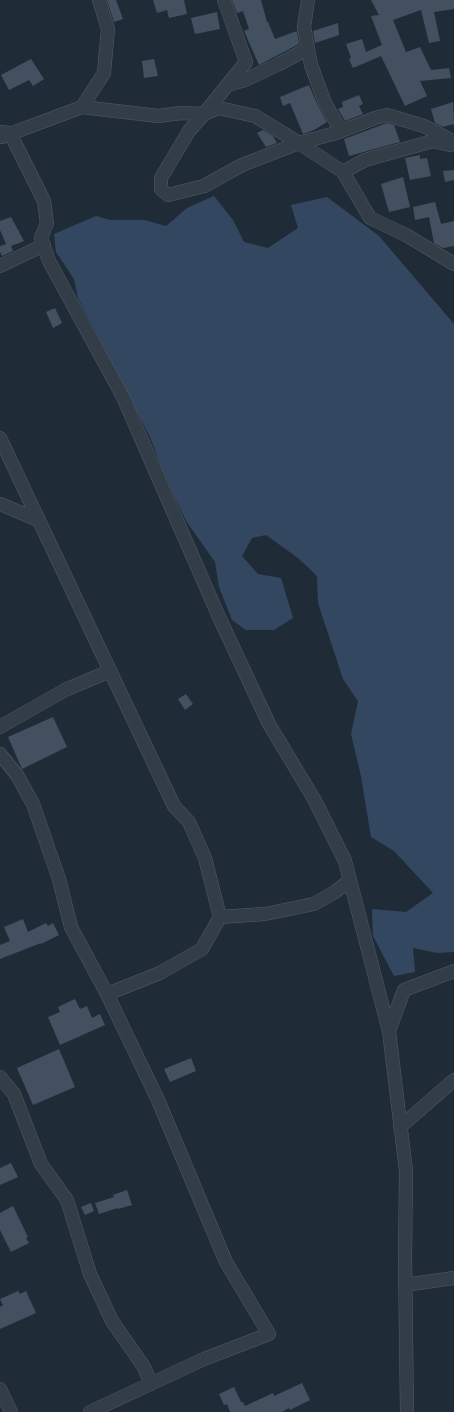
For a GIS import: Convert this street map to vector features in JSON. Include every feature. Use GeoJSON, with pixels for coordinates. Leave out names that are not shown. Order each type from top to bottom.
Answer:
{"type":"FeatureCollection","features":[{"type":"Feature","properties":{"kind":"street"},"geometry":{"type":"LineString","coordinates":[[82,107],[104,73],[108,29],[99,0]]}},
{"type":"Feature","properties":{"kind":"street"},"geometry":{"type":"LineString","coordinates":[[224,0],[246,62],[204,114],[189,130],[161,178],[161,189],[168,195],[204,186],[242,165],[299,143],[341,131],[387,115],[424,126],[454,142]]}},
{"type":"Feature","properties":{"kind":"street"},"geometry":{"type":"LineString","coordinates":[[308,0],[304,27],[310,65],[331,116],[341,131]]}},
{"type":"Feature","properties":{"kind":"street"},"geometry":{"type":"LineString","coordinates":[[227,85],[245,80],[279,64],[307,48]]}},
{"type":"Feature","properties":{"kind":"street"},"geometry":{"type":"LineString","coordinates":[[407,1412],[405,1285],[406,1171],[389,1031],[345,861],[314,799],[266,717],[216,610],[123,397],[49,261],[41,238],[47,223],[44,201],[3,134],[82,107],[158,116],[181,113],[204,114],[220,108],[255,116],[343,172],[370,218],[406,235],[454,264]]}},
{"type":"Feature","properties":{"kind":"street"},"geometry":{"type":"LineString","coordinates":[[343,172],[365,160],[432,141],[454,146]]}},
{"type":"Feature","properties":{"kind":"street"},"geometry":{"type":"LineString","coordinates":[[0,266],[44,246]]}},
{"type":"Feature","properties":{"kind":"street"},"geometry":{"type":"LineString","coordinates":[[0,438],[174,806],[189,822],[204,858],[220,917],[202,949],[160,973],[108,994]]}},
{"type":"Feature","properties":{"kind":"street"},"geometry":{"type":"LineString","coordinates":[[0,504],[38,520]]}},
{"type":"Feature","properties":{"kind":"street"},"geometry":{"type":"LineString","coordinates":[[0,727],[65,690],[110,671]]}},
{"type":"Feature","properties":{"kind":"street"},"geometry":{"type":"LineString","coordinates":[[0,754],[17,775],[33,804],[59,879],[71,927],[108,994],[158,1100],[226,1262],[269,1334],[204,1359],[90,1412]]}},
{"type":"Feature","properties":{"kind":"street"},"geometry":{"type":"LineString","coordinates":[[220,917],[265,914],[314,904],[336,892],[350,880]]}},
{"type":"Feature","properties":{"kind":"street"},"geometry":{"type":"LineString","coordinates":[[389,1031],[404,990],[454,971]]}},
{"type":"Feature","properties":{"kind":"street"},"geometry":{"type":"LineString","coordinates":[[0,1077],[14,1094],[41,1164],[67,1200],[90,1274],[112,1321],[144,1368],[151,1384]]}},
{"type":"Feature","properties":{"kind":"street"},"geometry":{"type":"LineString","coordinates":[[400,1127],[454,1080]]}},
{"type":"Feature","properties":{"kind":"street"},"geometry":{"type":"LineString","coordinates":[[405,1285],[454,1278]]}},
{"type":"Feature","properties":{"kind":"street"},"geometry":{"type":"LineString","coordinates":[[0,1389],[11,1412]]}},
{"type":"Feature","properties":{"kind":"water"},"geometry":{"type":"Polygon","coordinates":[[[214,196],[233,220],[244,242],[268,248],[298,228],[291,205],[327,197],[379,236],[454,324],[454,952],[437,953],[413,948],[415,972],[394,976],[373,936],[372,909],[406,912],[433,893],[394,851],[371,837],[361,776],[351,734],[358,701],[343,679],[318,603],[317,576],[298,558],[266,535],[252,538],[242,556],[258,574],[281,578],[293,618],[274,630],[246,630],[232,620],[219,587],[215,562],[186,521],[163,472],[150,437],[78,298],[74,279],[56,252],[54,234],[96,216],[110,220],[144,220],[166,226],[187,208],[214,196]]]}},
{"type":"Feature","properties":{"kind":"building"},"geometry":{"type":"Polygon","coordinates":[[[107,0],[116,0],[123,19],[114,22],[107,0]]]}},
{"type":"Feature","properties":{"kind":"building"},"geometry":{"type":"Polygon","coordinates":[[[153,0],[184,0],[187,14],[169,18],[167,10],[157,13],[153,0]]]}},
{"type":"Feature","properties":{"kind":"building"},"geometry":{"type":"Polygon","coordinates":[[[232,0],[261,0],[267,22],[275,39],[297,31],[299,44],[259,65],[244,31],[249,29],[243,11],[237,13],[232,0]]]}},
{"type":"Feature","properties":{"kind":"building"},"geometry":{"type":"Polygon","coordinates":[[[371,0],[454,0],[454,9],[434,12],[440,41],[429,43],[421,10],[393,20],[406,52],[420,47],[431,70],[449,68],[451,78],[420,81],[427,96],[405,106],[381,56],[353,68],[349,59],[351,58],[346,44],[362,39],[366,52],[382,45],[371,16],[379,15],[371,0]]]}},
{"type":"Feature","properties":{"kind":"building"},"geometry":{"type":"Polygon","coordinates":[[[217,12],[220,29],[195,34],[191,18],[217,12]]]}},
{"type":"Feature","properties":{"kind":"building"},"geometry":{"type":"Polygon","coordinates":[[[338,23],[339,35],[315,43],[313,31],[338,23]]]}},
{"type":"Feature","properties":{"kind":"building"},"geometry":{"type":"Polygon","coordinates":[[[31,59],[44,79],[33,86],[29,80],[9,90],[1,75],[31,59]]]}},
{"type":"Feature","properties":{"kind":"building"},"geometry":{"type":"Polygon","coordinates":[[[154,59],[158,76],[144,78],[142,61],[154,59]]]}},
{"type":"Feature","properties":{"kind":"building"},"geometry":{"type":"Polygon","coordinates":[[[309,85],[327,122],[314,130],[303,134],[290,103],[283,106],[280,97],[309,85]]]}},
{"type":"Feature","properties":{"kind":"building"},"geometry":{"type":"Polygon","coordinates":[[[359,95],[363,104],[359,106],[363,114],[345,121],[338,109],[343,107],[342,102],[359,95]]]}},
{"type":"Feature","properties":{"kind":"building"},"geometry":{"type":"Polygon","coordinates":[[[453,102],[454,124],[443,127],[435,123],[431,109],[453,102]]]}},
{"type":"Feature","properties":{"kind":"building"},"geometry":{"type":"Polygon","coordinates":[[[387,123],[394,125],[400,142],[349,156],[344,139],[387,123]]]}},
{"type":"Feature","properties":{"kind":"building"},"geometry":{"type":"Polygon","coordinates":[[[263,130],[273,136],[277,143],[266,147],[257,133],[263,130]]]}},
{"type":"Feature","properties":{"kind":"building"},"geometry":{"type":"Polygon","coordinates":[[[420,155],[420,159],[427,158],[431,176],[410,180],[405,158],[420,155]]]}},
{"type":"Feature","properties":{"kind":"building"},"geometry":{"type":"Polygon","coordinates":[[[454,170],[454,180],[445,182],[443,171],[454,170]]]}},
{"type":"Feature","properties":{"kind":"building"},"geometry":{"type":"Polygon","coordinates":[[[403,177],[410,207],[389,212],[381,184],[403,177]]]}},
{"type":"Feature","properties":{"kind":"building"},"geometry":{"type":"Polygon","coordinates":[[[435,202],[441,224],[454,221],[454,246],[443,248],[434,243],[429,217],[415,220],[413,207],[435,202]]]}},
{"type":"Feature","properties":{"kind":"building"},"geometry":{"type":"Polygon","coordinates":[[[11,217],[24,241],[11,246],[13,251],[2,256],[0,246],[6,244],[0,230],[0,221],[11,217]]]}},
{"type":"Feature","properties":{"kind":"building"},"geometry":{"type":"Polygon","coordinates":[[[55,308],[62,323],[53,328],[46,312],[55,308]]]}},
{"type":"Feature","properties":{"kind":"building"},"geometry":{"type":"Polygon","coordinates":[[[186,694],[193,704],[185,710],[178,699],[186,694]]]}},
{"type":"Feature","properties":{"kind":"building"},"geometry":{"type":"Polygon","coordinates":[[[53,717],[67,747],[22,769],[8,737],[53,717]]]}},
{"type":"Feature","properties":{"kind":"building"},"geometry":{"type":"Polygon","coordinates":[[[23,919],[28,932],[46,923],[48,926],[53,923],[59,935],[41,944],[0,959],[0,945],[10,941],[4,927],[23,919]]]}},
{"type":"Feature","properties":{"kind":"building"},"geometry":{"type":"Polygon","coordinates":[[[75,999],[80,1009],[87,1006],[92,1018],[100,1014],[105,1025],[60,1045],[48,1017],[60,1012],[58,1007],[75,999]]]}},
{"type":"Feature","properties":{"kind":"building"},"geometry":{"type":"Polygon","coordinates":[[[59,1049],[75,1087],[33,1105],[17,1068],[59,1049]]]}},
{"type":"Feature","properties":{"kind":"building"},"geometry":{"type":"Polygon","coordinates":[[[191,1058],[196,1071],[170,1082],[164,1069],[191,1058]]]}},
{"type":"Feature","properties":{"kind":"building"},"geometry":{"type":"Polygon","coordinates":[[[11,1163],[18,1177],[0,1185],[0,1168],[11,1163]]]}},
{"type":"Feature","properties":{"kind":"building"},"geometry":{"type":"Polygon","coordinates":[[[127,1190],[132,1205],[99,1214],[95,1203],[114,1197],[113,1195],[127,1190]]]}},
{"type":"Feature","properties":{"kind":"building"},"geometry":{"type":"Polygon","coordinates":[[[91,1203],[94,1211],[85,1215],[81,1207],[91,1203]]]}},
{"type":"Feature","properties":{"kind":"building"},"geometry":{"type":"Polygon","coordinates":[[[13,1206],[28,1237],[26,1238],[29,1243],[11,1252],[0,1230],[0,1213],[13,1206]]]}},
{"type":"Feature","properties":{"kind":"building"},"geometry":{"type":"Polygon","coordinates":[[[18,1291],[20,1294],[26,1291],[36,1313],[0,1329],[0,1307],[3,1305],[0,1299],[18,1291]]]}},
{"type":"Feature","properties":{"kind":"building"},"geometry":{"type":"Polygon","coordinates":[[[302,1383],[310,1400],[290,1410],[289,1408],[282,1412],[230,1412],[227,1404],[224,1405],[219,1394],[234,1387],[241,1402],[243,1402],[245,1406],[273,1393],[274,1396],[302,1383]]]}}]}
